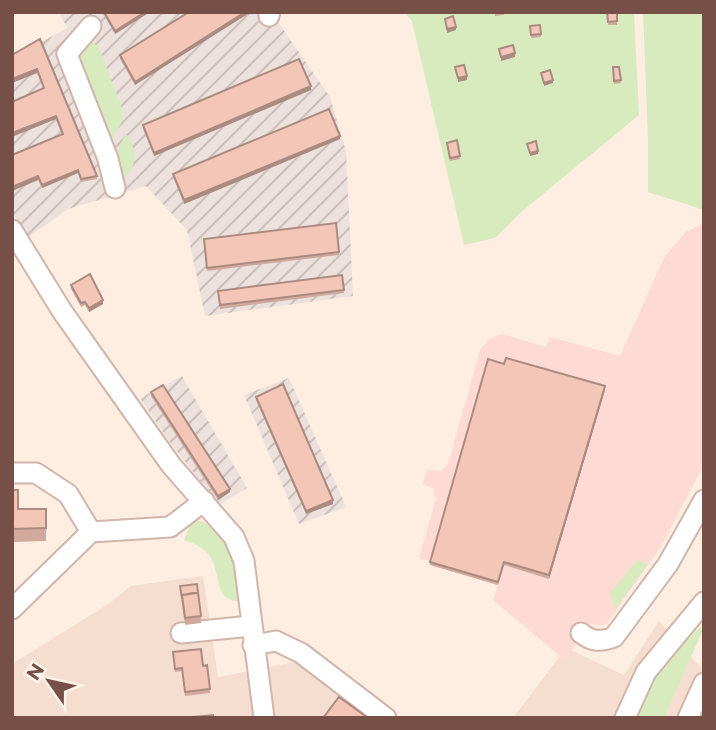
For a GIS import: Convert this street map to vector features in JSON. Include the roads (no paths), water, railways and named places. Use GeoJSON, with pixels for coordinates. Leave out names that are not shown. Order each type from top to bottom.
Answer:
{"type":"FeatureCollection","features":[{"type":"Feature","properties":{"kind":"street"},"geometry":{"type":"LineString","coordinates":[[91,26],[67,54],[108,159],[115,188]]}},
{"type":"Feature","properties":{"kind":"street"},"geometry":{"type":"LineString","coordinates":[[12,230],[62,311],[171,465],[234,537],[244,561],[264,718]]}},
{"type":"Feature","properties":{"kind":"street"},"geometry":{"type":"LineString","coordinates":[[12,473],[36,473],[68,494],[90,532]]}},
{"type":"Feature","properties":{"kind":"street"},"geometry":{"type":"LineString","coordinates":[[581,633],[596,641],[614,637],[668,564],[704,500]]}},
{"type":"Feature","properties":{"kind":"street"},"geometry":{"type":"LineString","coordinates":[[12,608],[90,532],[170,527],[204,501]]}},
{"type":"Feature","properties":{"kind":"street"},"geometry":{"type":"LineString","coordinates":[[625,718],[646,671],[704,602]]}},
{"type":"Feature","properties":{"kind":"street"},"geometry":{"type":"LineString","coordinates":[[181,634],[252,635],[276,641],[301,653],[386,718]]}},
{"type":"Feature","properties":{"kind":"street"},"geometry":{"type":"LineString","coordinates":[[688,718],[704,683]]}}]}
